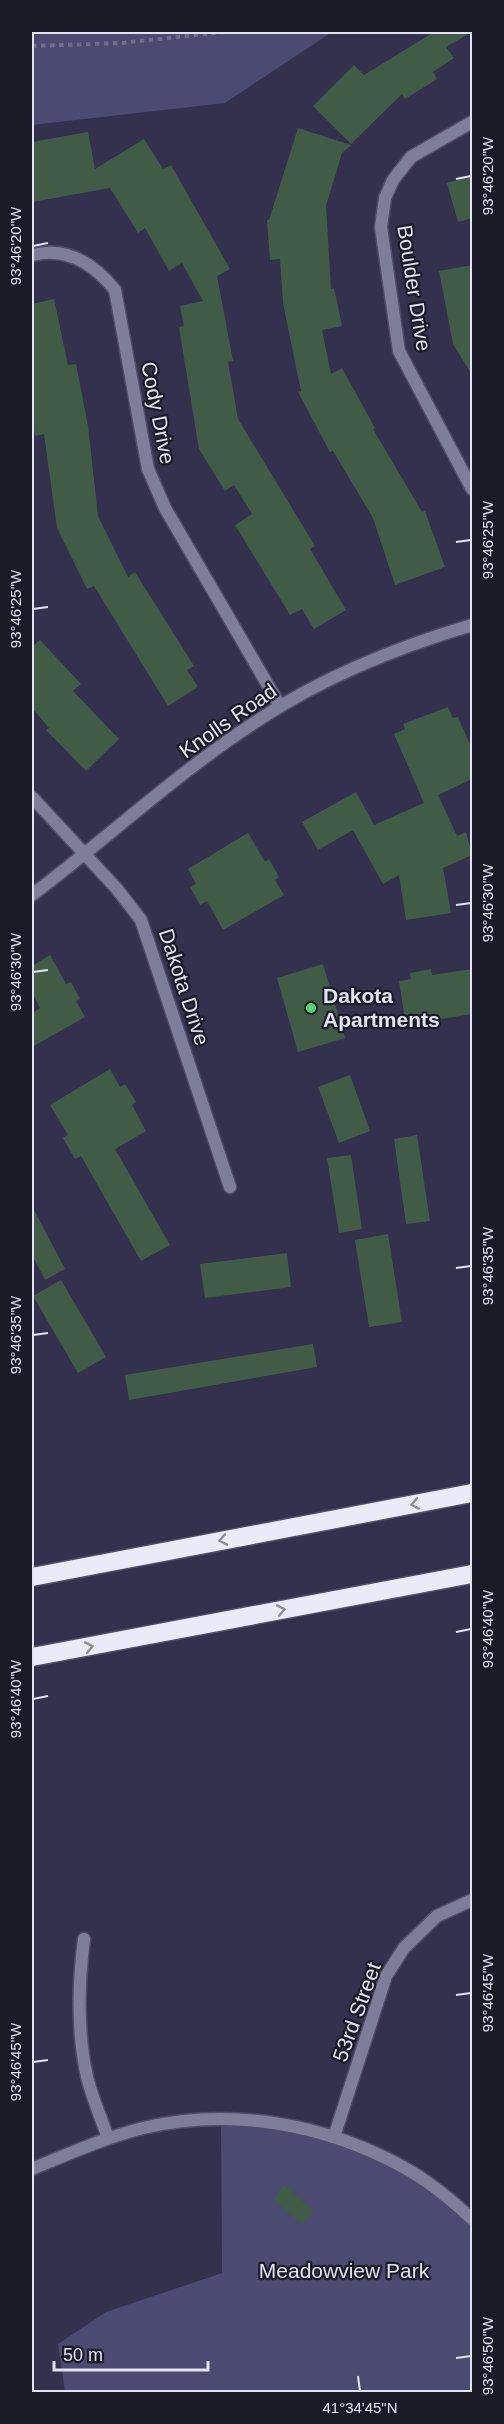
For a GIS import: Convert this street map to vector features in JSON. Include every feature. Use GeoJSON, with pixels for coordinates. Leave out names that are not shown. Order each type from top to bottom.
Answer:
{"type":"FeatureCollection","features":[{"type":"Feature","properties":{"kind":"highway"},"geometry":{"type":"LineString","coordinates":[[32,1577],[472,1493]]}},
{"type":"Feature","properties":{"kind":"highway"},"geometry":{"type":"LineString","coordinates":[[32,1658],[472,1574]]}},
{"type":"Feature","properties":{"kind":"street","name":"Boulder Drive"},"geometry":{"type":"LineString","coordinates":[[472,122],[411,157],[389,189],[381,227],[399,351],[472,489]]}},
{"type":"Feature","properties":{"kind":"street","name":"Cody Drive"},"geometry":{"type":"LineString","coordinates":[[36,254],[58,252],[80,259],[100,272],[115,290],[148,469],[165,508],[280,706]]}},
{"type":"Feature","properties":{"kind":"street","name":"Knolls Road"},"geometry":{"type":"LineString","coordinates":[[32,895],[85,855],[129,816],[258,719],[370,659],[420,640],[472,625]]}},
{"type":"Feature","properties":{"kind":"street","name":"Dakota Drive"},"geometry":{"type":"LineString","coordinates":[[32,796],[141,920],[230,1187]]}},
{"type":"Feature","properties":{"kind":"street","name":"53rd Street"},"geometry":{"type":"LineString","coordinates":[[334,2137],[386,1976],[404,1948],[437,1916],[472,1900]]}},
{"type":"Feature","properties":{"kind":"street"},"geometry":{"type":"LineString","coordinates":[[84,1940],[80,1974],[81,2044],[88,2079],[108,2138]]}},
{"type":"Feature","properties":{"kind":"street"},"geometry":{"type":"LineString","coordinates":[[32,2169],[108,2138],[183,2122],[260,2121],[334,2137],[405,2168],[437,2189],[472,2219]]}},
{"type":"Feature","properties":{"kind":"path"},"geometry":{"type":"LineString","coordinates":[[32,46],[122,43],[224,32]]}},
{"type":"Feature","properties":{"kind":"green space"},"geometry":{"type":"Polygon","coordinates":[[[32,32],[332,32],[225,103],[32,125],[32,32]]]}},
{"type":"Feature","properties":{"kind":"green space","name":"Meadowview Park"},"geometry":{"type":"Polygon","coordinates":[[[221,2119],[260,2121],[370,2150],[472,2219],[472,2392],[65,2392],[58,2344],[106,2312],[222,2273],[221,2119]]]}},
{"type":"Feature","properties":{"kind":"building"},"geometry":{"type":"Polygon","coordinates":[[[434,32],[472,32],[446,47],[454,58],[433,72],[437,79],[405,99],[402,94],[351,144],[313,106],[354,65],[364,75],[434,32]]]}},
{"type":"Feature","properties":{"kind":"building"},"geometry":{"type":"Polygon","coordinates":[[[298,128],[351,145],[342,153],[326,206],[331,289],[334,288],[342,326],[322,330],[331,374],[342,368],[375,428],[373,429],[422,512],[425,511],[445,567],[395,585],[373,518],[333,451],[330,452],[298,392],[301,391],[283,303],[280,259],[270,260],[267,220],[269,220],[298,128]]]}},
{"type":"Feature","properties":{"kind":"building"},"geometry":{"type":"Polygon","coordinates":[[[88,132],[95,169],[144,139],[163,169],[171,165],[230,269],[217,276],[233,361],[228,362],[238,419],[315,546],[310,549],[346,610],[314,629],[302,609],[290,615],[235,525],[252,514],[234,485],[225,491],[199,449],[179,327],[184,326],[180,306],[203,301],[182,263],[169,271],[145,228],[138,233],[110,188],[32,202],[32,142],[88,132]]]}},
{"type":"Feature","properties":{"kind":"building"},"geometry":{"type":"Polygon","coordinates":[[[472,176],[472,218],[458,222],[447,183],[472,176]]]}},
{"type":"Feature","properties":{"kind":"building"},"geometry":{"type":"Polygon","coordinates":[[[472,265],[472,375],[453,344],[439,271],[472,265]]]}},
{"type":"Feature","properties":{"kind":"building"},"geometry":{"type":"Polygon","coordinates":[[[54,299],[68,365],[76,364],[88,426],[98,516],[128,577],[135,572],[194,666],[187,670],[198,687],[168,706],[94,586],[87,589],[57,528],[44,434],[35,436],[32,419],[32,304],[54,299]]]}},
{"type":"Feature","properties":{"kind":"building"},"geometry":{"type":"Polygon","coordinates":[[[40,640],[81,684],[73,691],[119,739],[86,771],[46,730],[49,728],[32,708],[32,647],[40,640]]]}},
{"type":"Feature","properties":{"kind":"building"},"geometry":{"type":"Polygon","coordinates":[[[448,707],[453,718],[458,717],[472,749],[472,779],[438,795],[457,836],[466,832],[472,855],[443,868],[451,913],[406,920],[399,875],[383,884],[353,830],[318,850],[302,822],[356,792],[374,825],[424,803],[394,734],[405,729],[403,724],[448,707]]]}},
{"type":"Feature","properties":{"kind":"building"},"geometry":{"type":"Polygon","coordinates":[[[248,833],[265,862],[269,859],[279,877],[275,880],[284,895],[223,930],[207,901],[200,905],[190,887],[196,884],[188,869],[248,833]]]}},
{"type":"Feature","properties":{"kind":"building"},"geometry":{"type":"Polygon","coordinates":[[[50,955],[66,984],[71,982],[80,999],[76,1001],[85,1017],[32,1047],[32,1013],[40,1008],[32,992],[32,966],[50,955]]]}},
{"type":"Feature","properties":{"kind":"building","name":"Dakota Apartments"},"geometry":{"type":"Polygon","coordinates":[[[323,964],[345,1038],[298,1052],[277,978],[323,964]]]}},
{"type":"Feature","properties":{"kind":"building"},"geometry":{"type":"Polygon","coordinates":[[[431,969],[432,975],[472,969],[472,1014],[428,1021],[427,1016],[405,1019],[399,981],[411,979],[410,973],[431,969]]]}},
{"type":"Feature","properties":{"kind":"building"},"geometry":{"type":"Polygon","coordinates":[[[110,1069],[120,1087],[125,1084],[136,1102],[132,1105],[146,1131],[115,1149],[170,1245],[141,1261],[81,1156],[75,1159],[63,1138],[68,1135],[50,1105],[110,1069]]]}},
{"type":"Feature","properties":{"kind":"building"},"geometry":{"type":"Polygon","coordinates":[[[350,1075],[370,1131],[339,1143],[318,1087],[350,1075]]]}},
{"type":"Feature","properties":{"kind":"building"},"geometry":{"type":"Polygon","coordinates":[[[417,1135],[430,1221],[406,1224],[394,1139],[417,1135]]]}},
{"type":"Feature","properties":{"kind":"building"},"geometry":{"type":"Polygon","coordinates":[[[351,1155],[362,1229],[339,1233],[327,1158],[351,1155]]]}},
{"type":"Feature","properties":{"kind":"building"},"geometry":{"type":"Polygon","coordinates":[[[32,1206],[65,1269],[45,1280],[32,1255],[32,1206]]]}},
{"type":"Feature","properties":{"kind":"building"},"geometry":{"type":"Polygon","coordinates":[[[388,1234],[402,1322],[369,1327],[355,1240],[388,1234]]]}},
{"type":"Feature","properties":{"kind":"building"},"geometry":{"type":"Polygon","coordinates":[[[287,1253],[291,1287],[205,1298],[200,1264],[287,1253]]]}},
{"type":"Feature","properties":{"kind":"building"},"geometry":{"type":"Polygon","coordinates":[[[61,1280],[106,1357],[78,1373],[33,1296],[61,1280]]]}},
{"type":"Feature","properties":{"kind":"building"},"geometry":{"type":"Polygon","coordinates":[[[313,1344],[317,1367],[129,1400],[125,1375],[313,1344]]]}},
{"type":"Feature","properties":{"kind":"building"},"geometry":{"type":"Polygon","coordinates":[[[284,2185],[314,2211],[302,2225],[273,2199],[284,2185]]]}},
{"type":"Feature","properties":{"kind":"place","name":"Dakota Apartments"},"geometry":{"type":"Point","coordinates":[311,1008]}}]}
